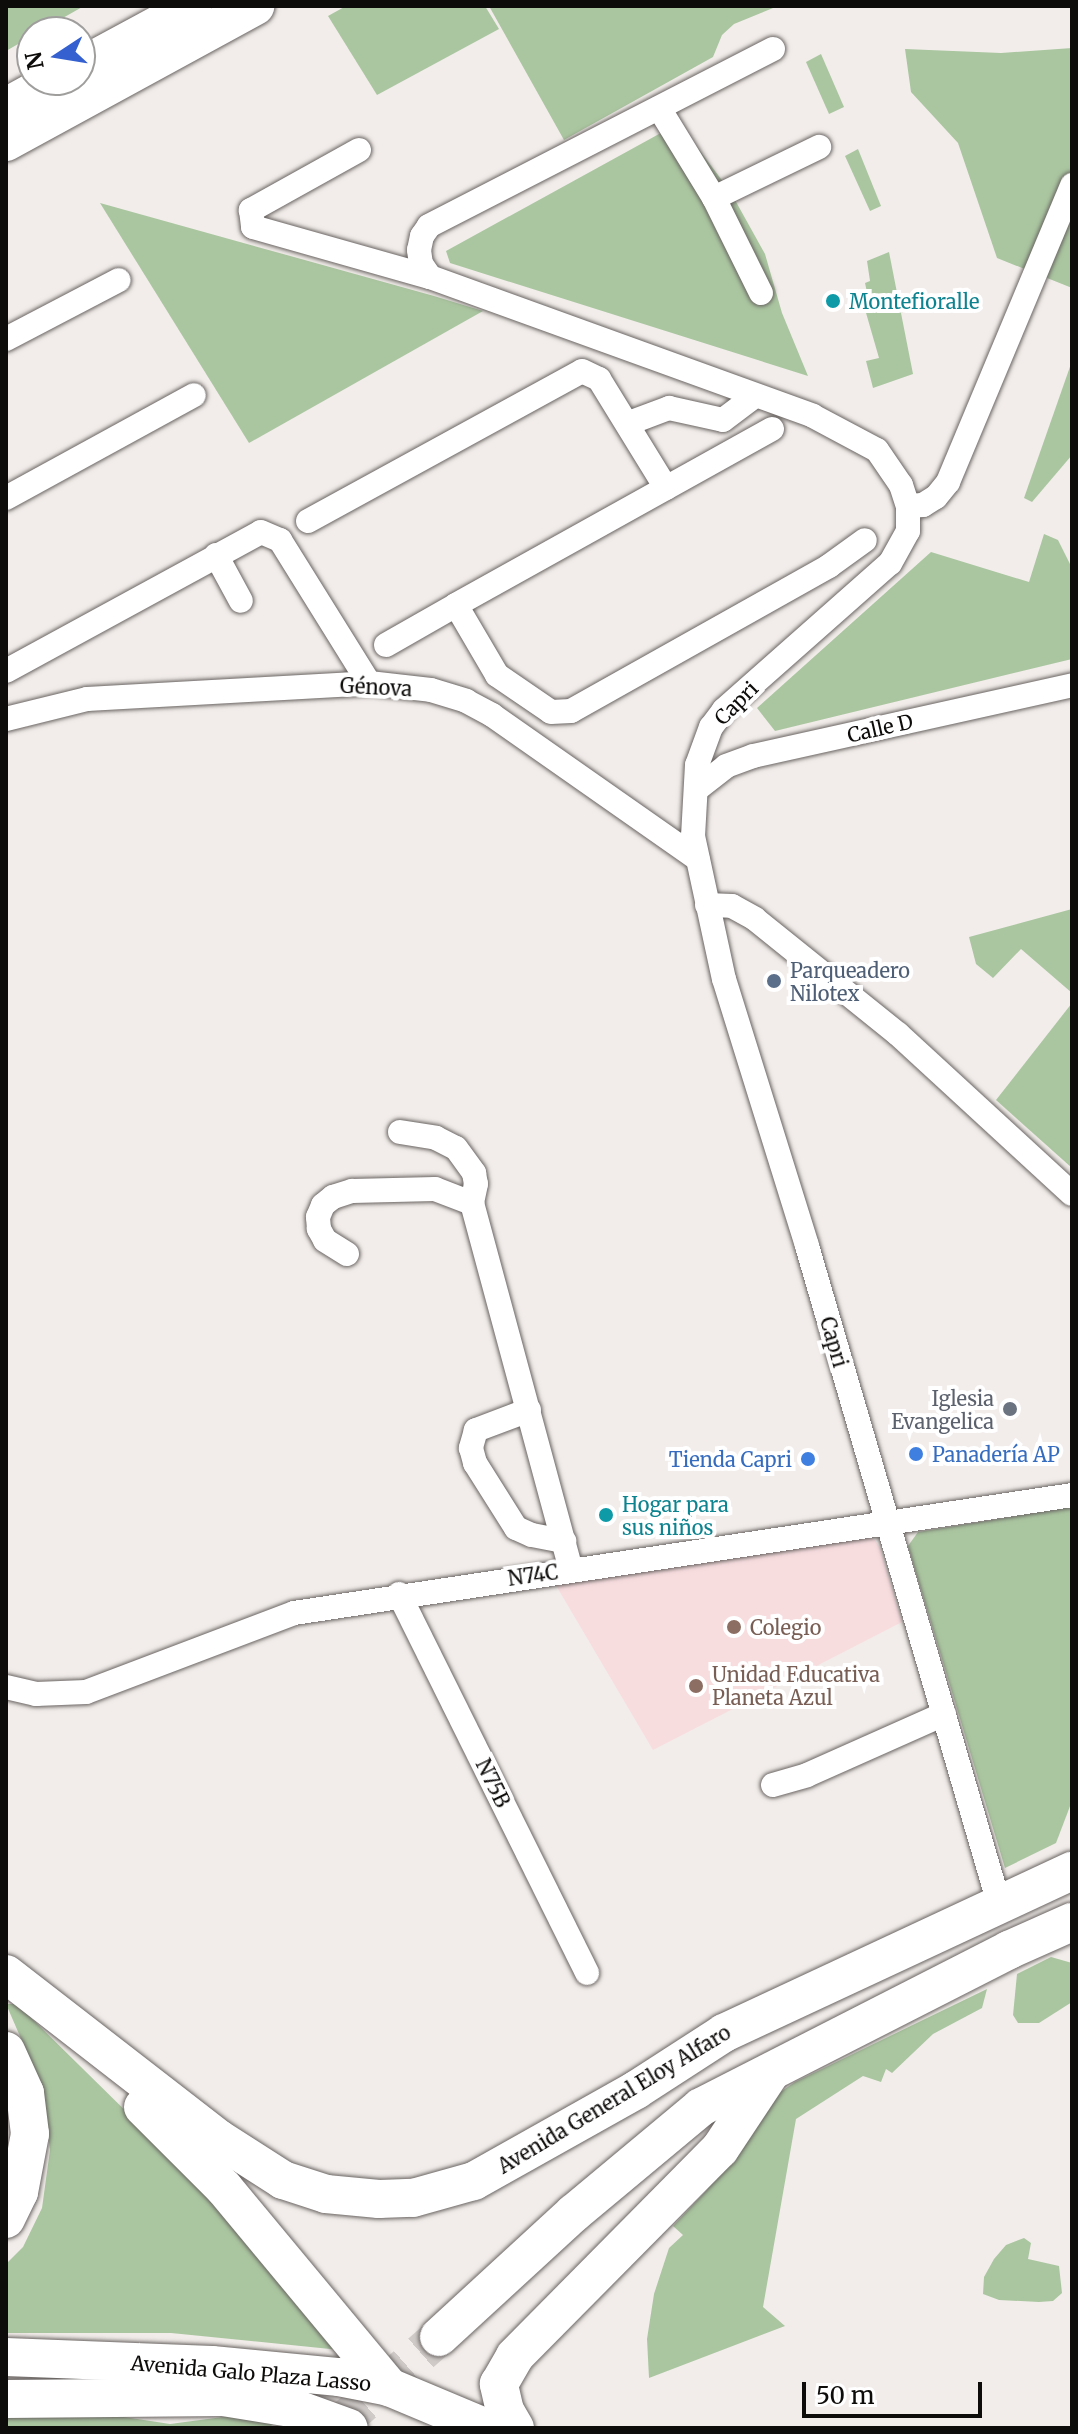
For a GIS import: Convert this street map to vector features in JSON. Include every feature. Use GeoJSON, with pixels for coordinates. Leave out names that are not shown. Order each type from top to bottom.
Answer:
{"type":"FeatureCollection","features":[{"type":"Feature","properties":{"kind":"main road"},"geometry":{"type":"LineString","coordinates":[[96,58],[193,6]]}},
{"type":"Feature","properties":{"kind":"main road"},"geometry":{"type":"LineString","coordinates":[[6,142],[255,6]]}},
{"type":"Feature","properties":{"kind":"main road"},"geometry":{"type":"LineString","coordinates":[[6,107],[26,96]]}},
{"type":"Feature","properties":{"kind":"main road","name":"Avenida General Eloy Alfaro"},"geometry":{"type":"LineString","coordinates":[[6,1974],[219,2139],[283,2180],[326,2194],[379,2199],[413,2198],[474,2181],[636,2090],[724,2033],[1072,1871]]}},
{"type":"Feature","properties":{"kind":"main road"},"geometry":{"type":"LineString","coordinates":[[439,2337],[670,2129],[712,2100],[1072,1922]]}},
{"type":"Feature","properties":{"kind":"main road"},"geometry":{"type":"LineString","coordinates":[[6,1988],[152,2115],[224,2188],[389,2387]]}},
{"type":"Feature","properties":{"kind":"main road"},"geometry":{"type":"LineString","coordinates":[[6,2051],[25,2093],[30,2134],[19,2192],[6,2219]]}},
{"type":"Feature","properties":{"kind":"main road"},"geometry":{"type":"LineString","coordinates":[[515,2428],[505,2411],[499,2384],[515,2356],[720,2149],[773,2070]]}},
{"type":"Feature","properties":{"kind":"main road","name":"Avenida Galo Plaza Lasso"},"geometry":{"type":"LineString","coordinates":[[6,2357],[212,2365],[339,2377],[389,2387],[487,2428]]}},
{"type":"Feature","properties":{"kind":"main road","name":"Avenida Galo Plaza Lasso"},"geometry":{"type":"LineString","coordinates":[[6,2399],[109,2395],[223,2397],[297,2409],[349,2428]]}},
{"type":"Feature","properties":{"kind":"street"},"geometry":{"type":"LineString","coordinates":[[430,277],[421,264],[419,250],[429,226],[773,49]]}},
{"type":"Feature","properties":{"kind":"street"},"geometry":{"type":"LineString","coordinates":[[659,108],[714,198],[761,293]]}},
{"type":"Feature","properties":{"kind":"street"},"geometry":{"type":"LineString","coordinates":[[714,198],[819,147]]}},
{"type":"Feature","properties":{"kind":"street"},"geometry":{"type":"LineString","coordinates":[[359,150],[251,210],[253,227],[430,277],[813,416],[877,450],[901,485],[908,506],[923,505],[936,497],[948,482],[1072,185]]}},
{"type":"Feature","properties":{"kind":"street"},"geometry":{"type":"LineString","coordinates":[[6,339],[119,280]]}},
{"type":"Feature","properties":{"kind":"street"},"geometry":{"type":"LineString","coordinates":[[308,521],[582,371],[595,374],[629,423],[666,488]]}},
{"type":"Feature","properties":{"kind":"street"},"geometry":{"type":"LineString","coordinates":[[6,498],[194,395]]}},
{"type":"Feature","properties":{"kind":"street"},"geometry":{"type":"LineString","coordinates":[[629,423],[669,408],[723,420],[754,397]]}},
{"type":"Feature","properties":{"kind":"street"},"geometry":{"type":"LineString","coordinates":[[386,645],[772,429]]}},
{"type":"Feature","properties":{"kind":"street","name":"Capri"},"geometry":{"type":"LineString","coordinates":[[908,506],[908,531],[890,563],[724,710],[711,727],[700,750],[693,836],[724,979],[807,1246],[999,1904]]}},
{"type":"Feature","properties":{"kind":"street"},"geometry":{"type":"LineString","coordinates":[[6,671],[254,534],[275,536],[369,683]]}},
{"type":"Feature","properties":{"kind":"street"},"geometry":{"type":"LineString","coordinates":[[456,605],[497,675],[551,712],[561,714],[816,574],[865,540]]}},
{"type":"Feature","properties":{"kind":"street"},"geometry":{"type":"LineString","coordinates":[[216,555],[241,601]]}},
{"type":"Feature","properties":{"kind":"street","name":"Génova"},"geometry":{"type":"LineString","coordinates":[[6,719],[87,699],[369,683],[431,690],[466,701],[492,715],[698,859]]}},
{"type":"Feature","properties":{"kind":"street","name":"Calle D"},"geometry":{"type":"LineString","coordinates":[[697,789],[726,766],[753,756],[1072,685]]}},
{"type":"Feature","properties":{"kind":"street"},"geometry":{"type":"LineString","coordinates":[[707,905],[732,906],[755,919],[898,1034],[1072,1194]]}},
{"type":"Feature","properties":{"kind":"street"},"geometry":{"type":"LineString","coordinates":[[400,1132],[436,1138],[456,1148],[474,1173],[476,1184],[472,1203],[571,1570]]}},
{"type":"Feature","properties":{"kind":"street"},"geometry":{"type":"LineString","coordinates":[[347,1254],[325,1240],[319,1229],[318,1217],[323,1205],[333,1197],[352,1191],[435,1189],[472,1203]]}},
{"type":"Feature","properties":{"kind":"street"},"geometry":{"type":"LineString","coordinates":[[529,1410],[476,1430],[471,1448],[475,1463],[516,1528],[523,1533],[564,1541]]}},
{"type":"Feature","properties":{"kind":"street","name":"N74C"},"geometry":{"type":"LineString","coordinates":[[6,1687],[36,1694],[86,1692],[294,1613],[399,1594],[887,1525],[1072,1495]]}},
{"type":"Feature","properties":{"kind":"street","name":"N75B"},"geometry":{"type":"LineString","coordinates":[[399,1594],[587,1973]]}},
{"type":"Feature","properties":{"kind":"street"},"geometry":{"type":"LineString","coordinates":[[773,1785],[807,1775],[944,1714]]}},
{"type":"Feature","properties":{"kind":"shaded area","name":"Unidad Educativa Planeta Azul"},"geometry":{"type":"Polygon","coordinates":[[[865,1536],[875,1540],[880,1548],[902,1622],[653,1750],[554,1582],[865,1536]]]}},
{"type":"Feature","properties":{"kind":"green space"},"geometry":{"type":"Polygon","coordinates":[[[6,6],[84,6],[66,16],[16,16],[16,45],[6,51],[6,6]]]}},
{"type":"Feature","properties":{"kind":"green space"},"geometry":{"type":"Polygon","coordinates":[[[346,6],[485,6],[499,29],[377,95],[328,16],[346,6]]]}},
{"type":"Feature","properties":{"kind":"green space"},"geometry":{"type":"Polygon","coordinates":[[[489,6],[778,6],[734,24],[722,35],[713,57],[564,140],[489,6]]]}},
{"type":"Feature","properties":{"kind":"green space"},"geometry":{"type":"Polygon","coordinates":[[[1072,48],[1072,288],[997,258],[958,143],[911,92],[905,49],[1001,53],[1072,48]]]}},
{"type":"Feature","properties":{"kind":"green space"},"geometry":{"type":"Polygon","coordinates":[[[821,54],[844,107],[829,114],[806,62],[821,54]]]}},
{"type":"Feature","properties":{"kind":"green space"},"geometry":{"type":"Polygon","coordinates":[[[679,123],[730,191],[765,254],[782,313],[808,376],[450,263],[446,251],[679,123]]]}},
{"type":"Feature","properties":{"kind":"green space"},"geometry":{"type":"Polygon","coordinates":[[[858,149],[881,206],[870,211],[845,156],[858,149]]]}},
{"type":"Feature","properties":{"kind":"green space"},"geometry":{"type":"Polygon","coordinates":[[[100,203],[434,296],[483,311],[249,443],[100,203]]]}},
{"type":"Feature","properties":{"kind":"green space"},"geometry":{"type":"Polygon","coordinates":[[[889,252],[913,374],[873,388],[866,361],[879,358],[862,299],[868,297],[865,283],[870,281],[867,261],[889,252]]]}},
{"type":"Feature","properties":{"kind":"green space"},"geometry":{"type":"Polygon","coordinates":[[[1072,361],[1072,455],[1032,502],[1024,498],[1072,361]]]}},
{"type":"Feature","properties":{"kind":"green space"},"geometry":{"type":"Polygon","coordinates":[[[1044,534],[1058,540],[1072,568],[1072,659],[775,731],[757,708],[931,552],[1029,582],[1044,534]]]}},
{"type":"Feature","properties":{"kind":"green space"},"geometry":{"type":"Polygon","coordinates":[[[1072,909],[1072,993],[1021,949],[993,978],[976,964],[969,937],[1072,909]]]}},
{"type":"Feature","properties":{"kind":"green space"},"geometry":{"type":"Polygon","coordinates":[[[1072,1003],[1072,1168],[996,1100],[1072,1003]]]}},
{"type":"Feature","properties":{"kind":"green space"},"geometry":{"type":"Polygon","coordinates":[[[1072,1507],[1072,1801],[1056,1843],[1005,1868],[908,1546],[918,1532],[1072,1507]]]}},
{"type":"Feature","properties":{"kind":"green space"},"geometry":{"type":"Polygon","coordinates":[[[1051,1957],[1072,1963],[1072,2002],[1039,2023],[1018,2023],[1013,2015],[1017,1974],[1051,1957]]]}},
{"type":"Feature","properties":{"kind":"green space"},"geometry":{"type":"Polygon","coordinates":[[[987,1989],[982,2008],[933,2034],[892,2073],[886,2069],[881,2082],[863,2076],[796,2119],[763,2307],[785,2326],[649,2378],[647,2339],[654,2294],[669,2248],[683,2235],[673,2226],[707,2190],[714,2173],[776,2095],[795,2082],[987,1989]]]}},
{"type":"Feature","properties":{"kind":"green space"},"geometry":{"type":"Polygon","coordinates":[[[6,2004],[17,2004],[206,2190],[340,2350],[171,2333],[6,2333],[6,2264],[23,2247],[42,2208],[50,2150],[42,2087],[6,2004]]]}},
{"type":"Feature","properties":{"kind":"green space"},"geometry":{"type":"Polygon","coordinates":[[[1024,2238],[1031,2243],[1028,2259],[1059,2266],[1062,2293],[1053,2301],[1039,2302],[999,2300],[983,2294],[984,2277],[994,2259],[1006,2245],[1024,2238]]]}},
{"type":"Feature","properties":{"kind":"green space"},"geometry":{"type":"Polygon","coordinates":[[[6,2399],[170,2424],[238,2415],[275,2423],[268,2428],[6,2428],[6,2399]]]}},
{"type":"Feature","properties":{"kind":"tunnel"},"geometry":{"type":"LineString","coordinates":[[335,2428],[439,2337]]}},
{"type":"Feature","properties":{"kind":"place","name":"Montefioralle"},"geometry":{"type":"Point","coordinates":[833,301]}},
{"type":"Feature","properties":{"kind":"place","name":"Parqueadero Nilotex"},"geometry":{"type":"Point","coordinates":[774,981]}},
{"type":"Feature","properties":{"kind":"place","name":"Iglesia Evangelica"},"geometry":{"type":"Point","coordinates":[1010,1409]}},
{"type":"Feature","properties":{"kind":"place","name":"Panadería AP"},"geometry":{"type":"Point","coordinates":[916,1454]}},
{"type":"Feature","properties":{"kind":"place","name":"Tienda Capri"},"geometry":{"type":"Point","coordinates":[808,1459]}},
{"type":"Feature","properties":{"kind":"place","name":"Hogar para sus niños"},"geometry":{"type":"Point","coordinates":[606,1515]}},
{"type":"Feature","properties":{"kind":"place","name":"Colegio"},"geometry":{"type":"Point","coordinates":[734,1627]}},
{"type":"Feature","properties":{"kind":"place","name":"Unidad Educativa Planeta Azul"},"geometry":{"type":"Point","coordinates":[696,1686]}}]}
